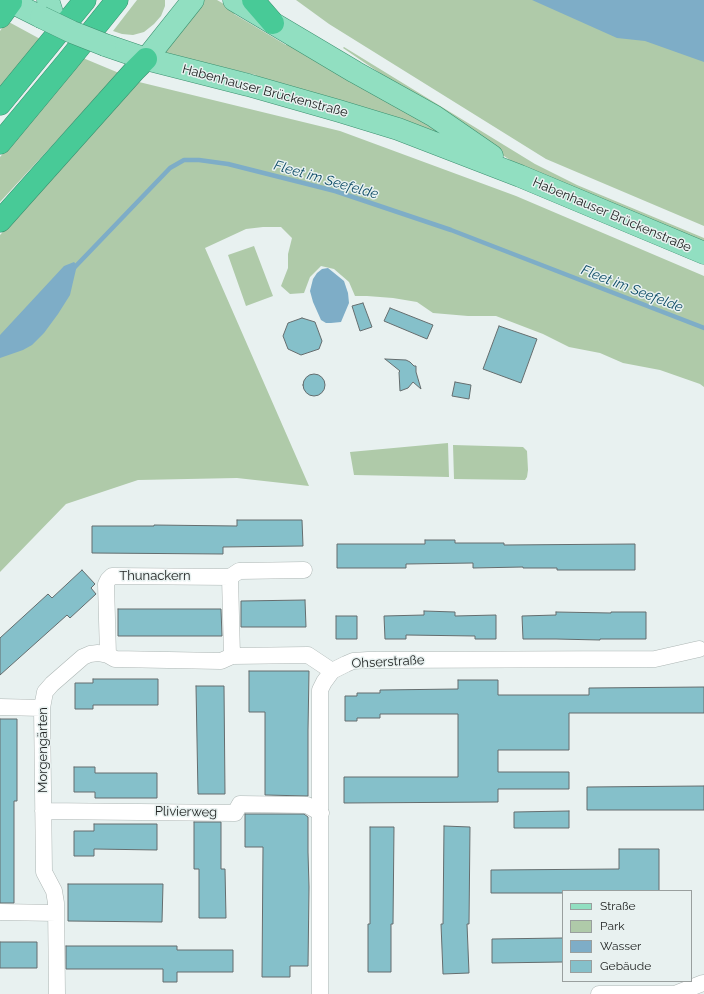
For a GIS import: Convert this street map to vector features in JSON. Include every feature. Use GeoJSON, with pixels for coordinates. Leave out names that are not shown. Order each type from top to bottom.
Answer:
{"type":"FeatureCollection","features":[{"type":"Feature","properties":{"kind":"highway"},"geometry":{"type":"LineString","coordinates":[[0,104],[84,0]]}},
{"type":"Feature","properties":{"kind":"highway"},"geometry":{"type":"LineString","coordinates":[[0,143],[117,0]]}},
{"type":"Feature","properties":{"kind":"highway"},"geometry":{"type":"LineString","coordinates":[[242,1],[273,23]]}},
{"type":"Feature","properties":{"kind":"highway"},"geometry":{"type":"LineString","coordinates":[[0,221],[126,81],[134,70],[146,59]]}},
{"type":"Feature","properties":{"kind":"main road"},"geometry":{"type":"LineString","coordinates":[[172,0],[174,25]]}},
{"type":"Feature","properties":{"kind":"main road"},"geometry":{"type":"LineString","coordinates":[[146,59],[193,0]]}},
{"type":"Feature","properties":{"kind":"main road","name":"Habenhauser Brückenstraße"},"geometry":{"type":"LineString","coordinates":[[8,6],[49,12],[105,45],[146,59],[339,110],[398,129],[520,176],[704,254]]}},
{"type":"Feature","properties":{"kind":"main road","name":"Habenhauser Brückenstraße"},"geometry":{"type":"LineString","coordinates":[[273,23],[355,72],[434,116],[520,176]]}},
{"type":"Feature","properties":{"kind":"street","name":"Thunackern"},"geometry":{"type":"LineString","coordinates":[[108,655],[106,584],[112,576],[230,577],[239,571],[304,570]]}},
{"type":"Feature","properties":{"kind":"street"},"geometry":{"type":"LineString","coordinates":[[230,577],[232,656]]}},
{"type":"Feature","properties":{"kind":"street","name":"Ohserstraße"},"geometry":{"type":"LineString","coordinates":[[332,671],[353,661],[368,660],[655,659],[699,649]]}},
{"type":"Feature","properties":{"kind":"street","name":"Morgengärten"},"geometry":{"type":"LineString","coordinates":[[57,994],[56,903],[54,891],[44,872],[42,708],[45,692],[83,657],[98,653],[108,655],[115,660],[221,661],[232,656],[308,655],[332,671]]}},
{"type":"Feature","properties":{"kind":"street"},"geometry":{"type":"LineString","coordinates":[[320,994],[320,690],[332,671]]}},
{"type":"Feature","properties":{"kind":"street"},"geometry":{"type":"LineString","coordinates":[[0,707],[42,708]]}},
{"type":"Feature","properties":{"kind":"street","name":"Plivierweg"},"geometry":{"type":"LineString","coordinates":[[43,810],[235,813],[240,804],[307,805],[321,813]]}},
{"type":"Feature","properties":{"kind":"street"},"geometry":{"type":"LineString","coordinates":[[0,912],[56,913]]}},
{"type":"Feature","properties":{"kind":"street"},"geometry":{"type":"LineString","coordinates":[[598,994],[675,994],[703,983]]}},
{"type":"Feature","properties":{"kind":"green space"},"geometry":{"type":"Polygon","coordinates":[[[137,0],[165,0],[165,6],[161,16],[144,32],[133,35],[113,31],[137,0]]]}},
{"type":"Feature","properties":{"kind":"green space"},"geometry":{"type":"Polygon","coordinates":[[[199,0],[217,0],[236,11],[234,14],[286,45],[287,43],[452,138],[256,78],[256,75],[159,54],[199,0]]]}},
{"type":"Feature","properties":{"kind":"green space"},"geometry":{"type":"Polygon","coordinates":[[[296,0],[704,0],[704,226],[546,159],[329,24],[296,0]]]}},
{"type":"Feature","properties":{"kind":"green space"},"geometry":{"type":"Polygon","coordinates":[[[7,21],[42,40],[0,89],[0,31],[7,21]]]}},
{"type":"Feature","properties":{"kind":"green space"},"geometry":{"type":"Polygon","coordinates":[[[344,47],[535,164],[577,185],[704,238],[704,245],[522,168],[390,80],[343,48],[344,47]]]}},
{"type":"Feature","properties":{"kind":"green space"},"geometry":{"type":"Polygon","coordinates":[[[83,58],[119,73],[0,202],[0,157],[83,58]]]}},
{"type":"Feature","properties":{"kind":"green space"},"geometry":{"type":"Polygon","coordinates":[[[139,82],[340,131],[516,196],[704,276],[704,387],[700,384],[660,370],[623,363],[600,353],[569,347],[543,334],[496,316],[468,316],[433,313],[417,302],[393,298],[355,296],[349,282],[334,269],[321,266],[310,277],[304,293],[290,294],[281,286],[288,268],[288,254],[292,238],[281,227],[246,229],[205,248],[309,486],[237,478],[138,480],[66,504],[0,572],[0,235],[139,82]]]}},
{"type":"Feature","properties":{"kind":"green space"},"geometry":{"type":"Polygon","coordinates":[[[254,246],[273,296],[246,306],[228,255],[254,246]]]}},
{"type":"Feature","properties":{"kind":"green space"},"geometry":{"type":"Polygon","coordinates":[[[448,443],[449,477],[354,475],[350,452],[448,443]]]}},
{"type":"Feature","properties":{"kind":"green space"},"geometry":{"type":"Polygon","coordinates":[[[453,445],[523,447],[527,451],[527,477],[525,480],[454,479],[453,445]]]}},
{"type":"Feature","properties":{"kind":"water"},"geometry":{"type":"Polygon","coordinates":[[[532,0],[704,0],[704,62],[645,41],[617,38],[532,0]]]}},
{"type":"Feature","properties":{"kind":"water"},"geometry":{"type":"Polygon","coordinates":[[[74,262],[77,265],[70,295],[44,333],[32,345],[23,350],[0,358],[0,335],[64,266],[74,262]]]}},
{"type":"Feature","properties":{"kind":"water"},"geometry":{"type":"Polygon","coordinates":[[[328,268],[344,281],[348,293],[349,303],[341,322],[326,323],[321,320],[310,291],[313,279],[317,273],[322,269],[328,268]]]}},
{"type":"Feature","properties":{"kind":"building"},"geometry":{"type":"Polygon","coordinates":[[[363,303],[372,327],[360,331],[352,306],[363,303]]]}},
{"type":"Feature","properties":{"kind":"building"},"geometry":{"type":"Polygon","coordinates":[[[390,308],[433,325],[427,339],[384,321],[390,308]]]}},
{"type":"Feature","properties":{"kind":"building"},"geometry":{"type":"Polygon","coordinates":[[[302,318],[315,322],[322,341],[319,349],[301,355],[288,349],[283,336],[288,323],[302,318]]]}},
{"type":"Feature","properties":{"kind":"building"},"geometry":{"type":"Polygon","coordinates":[[[499,326],[537,339],[521,383],[483,369],[499,326]]]}},
{"type":"Feature","properties":{"kind":"building"},"geometry":{"type":"Polygon","coordinates":[[[385,359],[406,360],[416,366],[416,372],[421,389],[413,382],[408,388],[400,391],[400,371],[385,359]]]}},
{"type":"Feature","properties":{"kind":"building"},"geometry":{"type":"Polygon","coordinates":[[[314,374],[322,377],[325,385],[322,393],[314,396],[306,393],[303,385],[306,377],[314,374]]]}},
{"type":"Feature","properties":{"kind":"building"},"geometry":{"type":"Polygon","coordinates":[[[455,382],[471,385],[469,399],[452,396],[455,382]]]}},
{"type":"Feature","properties":{"kind":"building"},"geometry":{"type":"Polygon","coordinates":[[[237,520],[302,520],[303,546],[223,547],[223,554],[92,553],[92,526],[237,526],[237,520]]]}},
{"type":"Feature","properties":{"kind":"building"},"geometry":{"type":"Polygon","coordinates":[[[425,540],[455,540],[455,543],[504,543],[504,545],[635,544],[635,570],[557,570],[557,568],[523,567],[473,568],[473,563],[406,564],[406,568],[337,568],[337,544],[425,544],[425,540]]]}},
{"type":"Feature","properties":{"kind":"building"},"geometry":{"type":"Polygon","coordinates":[[[82,570],[95,584],[91,588],[96,594],[70,618],[67,615],[0,675],[0,638],[48,594],[52,598],[82,570]]]}},
{"type":"Feature","properties":{"kind":"building"},"geometry":{"type":"Polygon","coordinates":[[[305,600],[306,627],[241,627],[241,601],[305,600]]]}},
{"type":"Feature","properties":{"kind":"building"},"geometry":{"type":"Polygon","coordinates":[[[118,609],[221,609],[222,636],[118,636],[118,609]]]}},
{"type":"Feature","properties":{"kind":"building"},"geometry":{"type":"Polygon","coordinates":[[[424,611],[455,612],[455,616],[496,615],[496,639],[475,639],[475,636],[406,635],[406,639],[385,639],[384,616],[424,615],[424,611]]]}},
{"type":"Feature","properties":{"kind":"building"},"geometry":{"type":"Polygon","coordinates":[[[556,612],[646,612],[646,639],[523,639],[522,616],[556,615],[556,612]]]}},
{"type":"Feature","properties":{"kind":"building"},"geometry":{"type":"Polygon","coordinates":[[[336,616],[357,616],[357,639],[336,639],[336,616]]]}},
{"type":"Feature","properties":{"kind":"building"},"geometry":{"type":"Polygon","coordinates":[[[249,671],[309,671],[308,796],[265,795],[265,712],[249,712],[249,671]]]}},
{"type":"Feature","properties":{"kind":"building"},"geometry":{"type":"Polygon","coordinates":[[[93,679],[158,679],[158,705],[93,705],[93,709],[75,709],[75,683],[93,683],[93,679]]]}},
{"type":"Feature","properties":{"kind":"building"},"geometry":{"type":"Polygon","coordinates":[[[458,680],[498,680],[498,695],[589,695],[589,688],[704,687],[704,713],[569,713],[569,750],[498,750],[498,772],[569,772],[569,789],[498,789],[498,802],[344,803],[344,777],[458,777],[458,714],[380,714],[380,718],[357,718],[357,721],[345,721],[345,696],[357,696],[357,693],[380,693],[380,690],[458,689],[458,680]]]}},
{"type":"Feature","properties":{"kind":"building"},"geometry":{"type":"Polygon","coordinates":[[[196,686],[224,686],[225,794],[198,794],[196,686]]]}},
{"type":"Feature","properties":{"kind":"building"},"geometry":{"type":"Polygon","coordinates":[[[0,719],[17,719],[17,801],[14,801],[14,903],[0,903],[0,719]]]}},
{"type":"Feature","properties":{"kind":"building"},"geometry":{"type":"Polygon","coordinates":[[[74,767],[95,767],[95,773],[157,773],[157,798],[95,798],[95,792],[74,792],[74,767]]]}},
{"type":"Feature","properties":{"kind":"building"},"geometry":{"type":"Polygon","coordinates":[[[704,786],[704,810],[587,810],[587,787],[704,786]]]}},
{"type":"Feature","properties":{"kind":"building"},"geometry":{"type":"Polygon","coordinates":[[[569,811],[569,828],[514,828],[514,812],[569,811]]]}},
{"type":"Feature","properties":{"kind":"building"},"geometry":{"type":"Polygon","coordinates":[[[245,814],[304,814],[308,817],[308,966],[290,966],[290,977],[262,977],[263,847],[245,847],[245,814]]]}},
{"type":"Feature","properties":{"kind":"building"},"geometry":{"type":"Polygon","coordinates":[[[194,822],[221,822],[221,869],[225,869],[226,918],[199,918],[199,869],[194,869],[194,822]]]}},
{"type":"Feature","properties":{"kind":"building"},"geometry":{"type":"Polygon","coordinates":[[[94,824],[157,824],[157,850],[94,849],[94,856],[74,856],[74,831],[94,831],[94,824]]]}},
{"type":"Feature","properties":{"kind":"building"},"geometry":{"type":"Polygon","coordinates":[[[444,826],[470,827],[469,924],[467,924],[469,973],[443,974],[441,924],[443,924],[444,826]]]}},
{"type":"Feature","properties":{"kind":"building"},"geometry":{"type":"Polygon","coordinates":[[[370,827],[394,827],[391,972],[368,972],[368,924],[370,924],[370,827]]]}},
{"type":"Feature","properties":{"kind":"building"},"geometry":{"type":"Polygon","coordinates":[[[619,849],[659,849],[659,890],[562,890],[562,893],[491,893],[491,870],[619,869],[619,849]]]}},
{"type":"Feature","properties":{"kind":"building"},"geometry":{"type":"Polygon","coordinates":[[[68,884],[163,884],[162,922],[68,921],[68,884]]]}},
{"type":"Feature","properties":{"kind":"building"},"geometry":{"type":"Polygon","coordinates":[[[562,938],[562,962],[492,963],[492,939],[562,938]]]}},
{"type":"Feature","properties":{"kind":"building"},"geometry":{"type":"Polygon","coordinates":[[[0,942],[37,942],[37,968],[0,968],[0,942]]]}},
{"type":"Feature","properties":{"kind":"building"},"geometry":{"type":"Polygon","coordinates":[[[66,946],[177,946],[177,950],[233,950],[233,972],[177,972],[177,982],[163,982],[163,969],[66,969],[66,946]]]}},
{"type":"Feature","properties":{"kind":"waterway","name":"Fleet im Seefelde"},"geometry":{"type":"LineString","coordinates":[[73,269],[170,168],[184,160],[199,160],[228,164],[335,191],[451,230],[704,328]]}}]}
